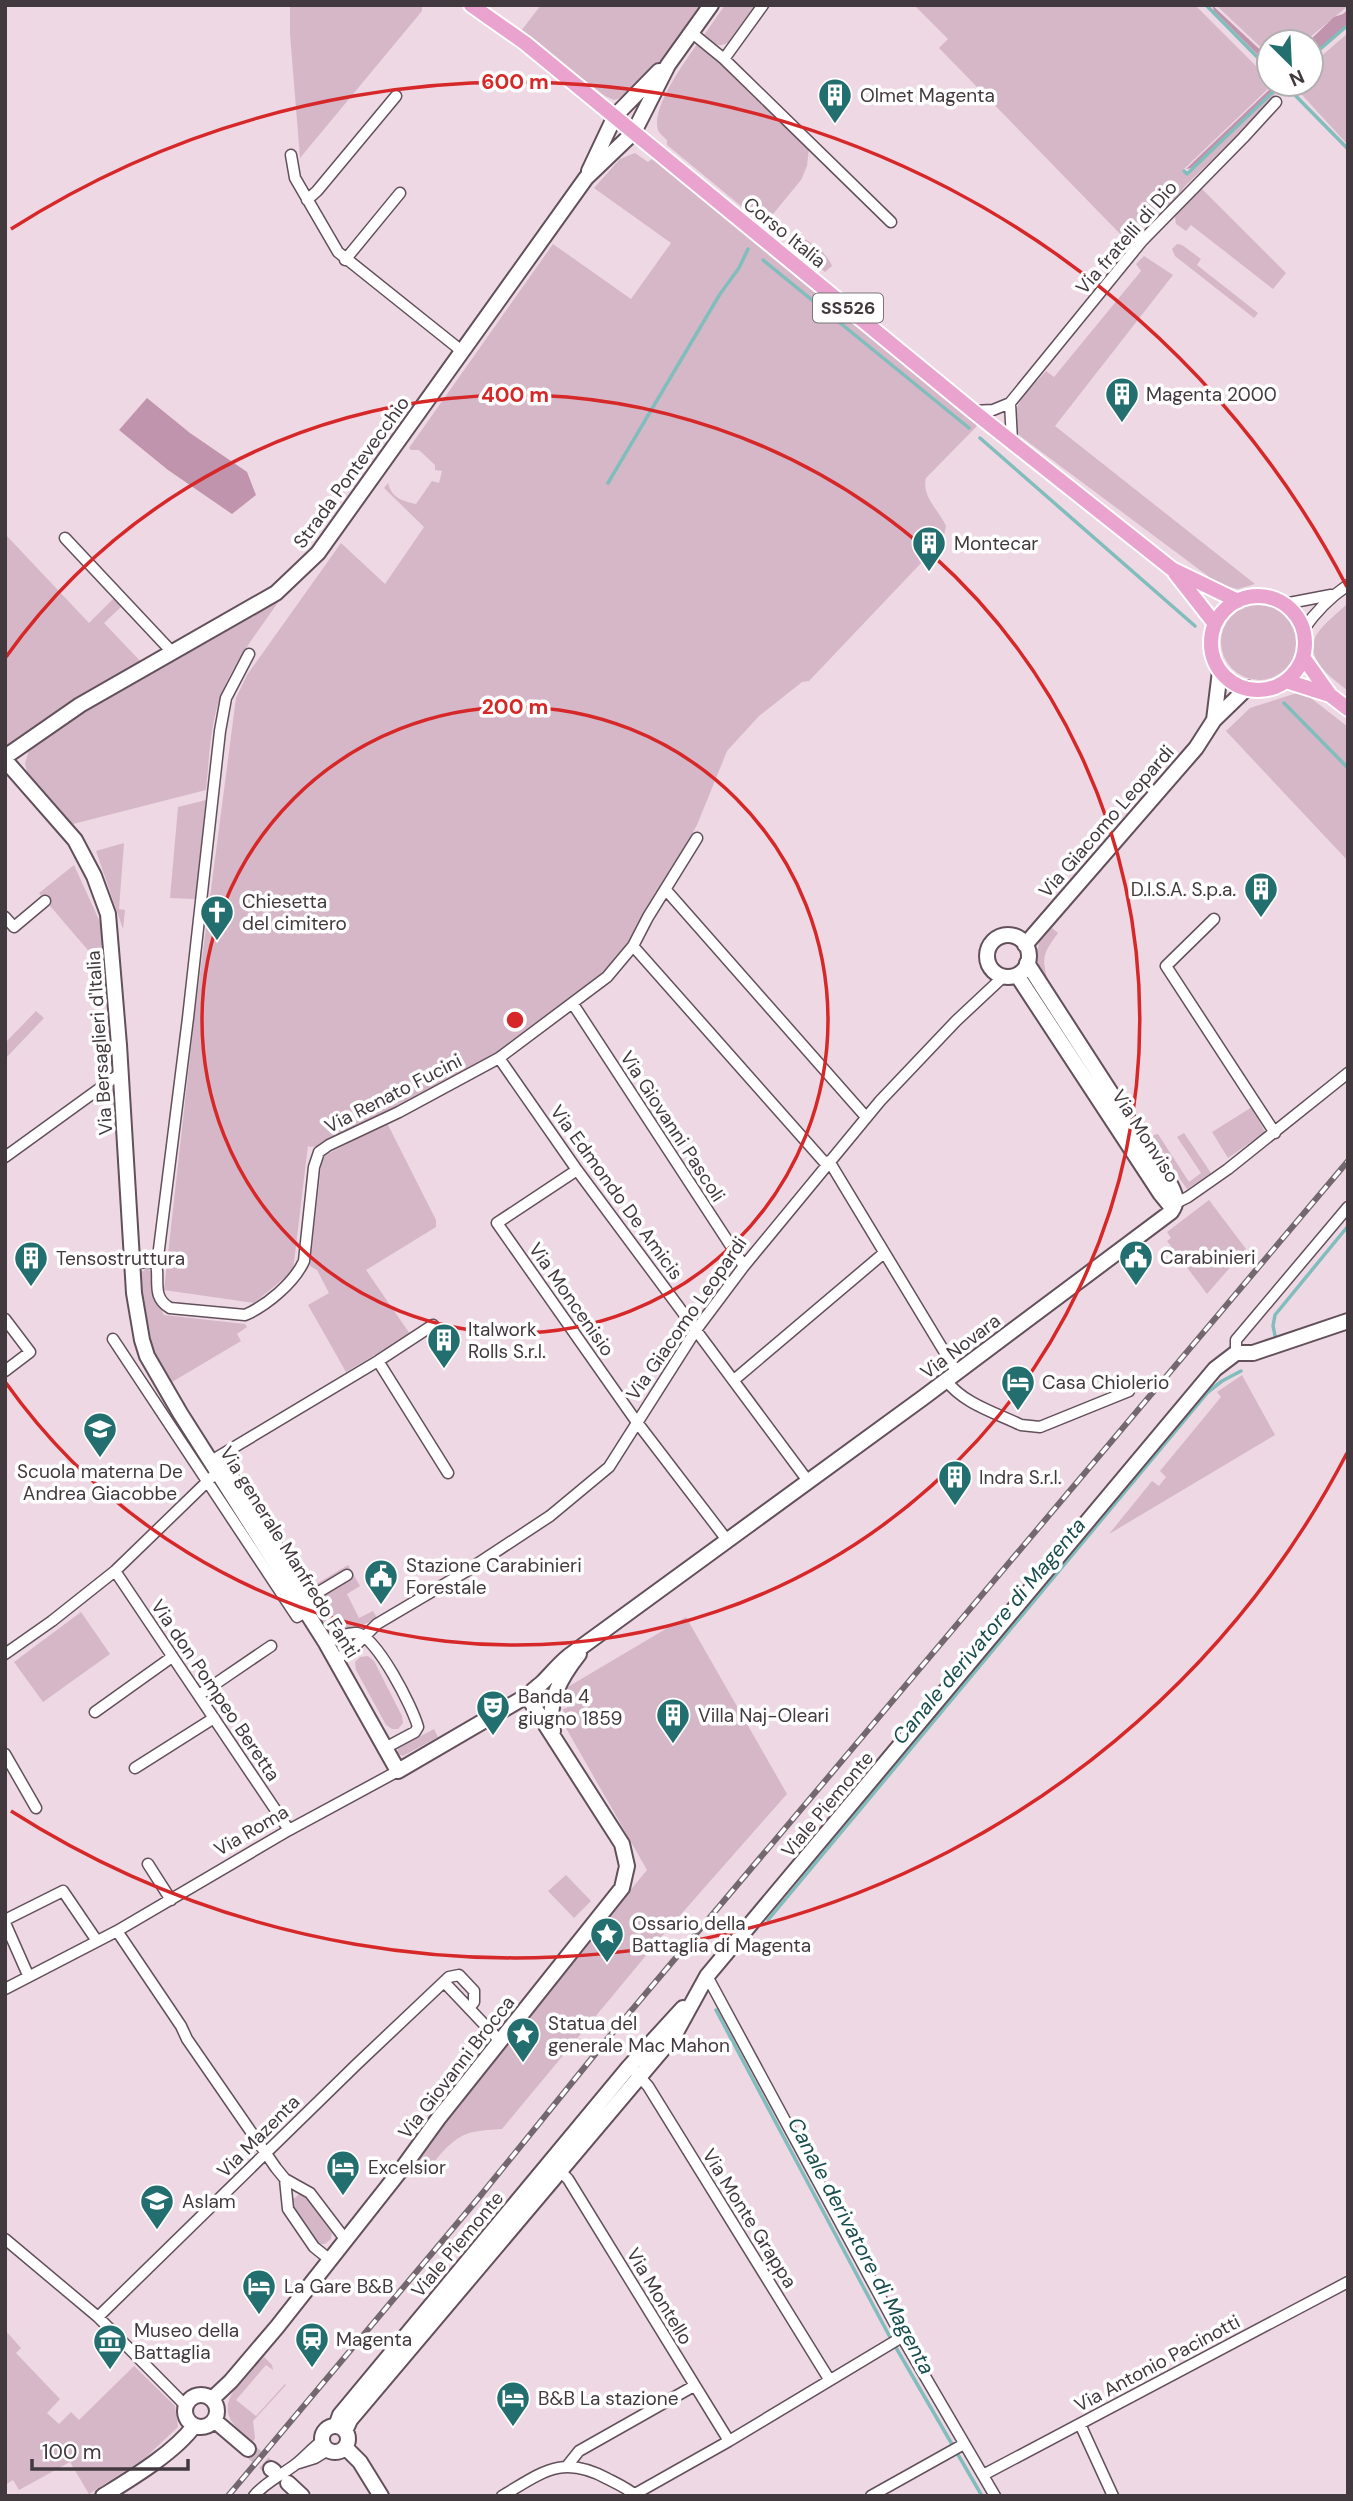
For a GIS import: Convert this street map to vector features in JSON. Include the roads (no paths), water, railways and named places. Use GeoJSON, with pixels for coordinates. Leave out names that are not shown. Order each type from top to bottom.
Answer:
{"type":"FeatureCollection","features":[{"type":"Feature","properties":{"kind":"main road","name":"Corso Italia"},"geometry":{"type":"LineString","coordinates":[[471,5],[525,43],[973,411],[1172,569],[1238,601]]}},
{"type":"Feature","properties":{"kind":"main road","name":"Corso Italia"},"geometry":{"type":"LineString","coordinates":[[1172,569],[1215,624]]}},
{"type":"Feature","properties":{"kind":"main road","name":"SS526"},"geometry":{"type":"LineString","coordinates":[[1238,601],[1261,596],[1284,604]]}},
{"type":"Feature","properties":{"kind":"main road"},"geometry":{"type":"LineString","coordinates":[[1238,601],[1224,610],[1215,624],[1212,648],[1220,671],[1232,682],[1247,688],[1271,688],[1286,681],[1303,657],[1303,630],[1296,615],[1284,604]]}},
{"type":"Feature","properties":{"kind":"main road"},"geometry":{"type":"LineString","coordinates":[[1303,657],[1330,695],[1348,709]]}},
{"type":"Feature","properties":{"kind":"main road"},"geometry":{"type":"LineString","coordinates":[[1286,681],[1330,695]]}},
{"type":"Feature","properties":{"kind":"street"},"geometry":{"type":"LineString","coordinates":[[634,132],[680,48],[710,5]]}},
{"type":"Feature","properties":{"kind":"street"},"geometry":{"type":"LineString","coordinates":[[724,59],[763,5]]}},
{"type":"Feature","properties":{"kind":"street"},"geometry":{"type":"LineString","coordinates":[[691,32],[724,59],[891,222]]}},
{"type":"Feature","properties":{"kind":"street","name":"Strada Pontevecchio"},"geometry":{"type":"LineString","coordinates":[[586,178],[615,116],[680,48]]}},
{"type":"Feature","properties":{"kind":"street"},"geometry":{"type":"LineString","coordinates":[[307,201],[396,96]]}},
{"type":"Feature","properties":{"kind":"street","name":"Via fratelli di Dio"},"geometry":{"type":"LineString","coordinates":[[1010,403],[1142,241],[1276,102]]}},
{"type":"Feature","properties":{"kind":"street","name":"Strada Pontevecchio"},"geometry":{"type":"LineString","coordinates":[[5,759],[80,705],[276,593],[318,554],[586,178],[634,132]]}},
{"type":"Feature","properties":{"kind":"street"},"geometry":{"type":"LineString","coordinates":[[291,155],[295,178],[338,253],[458,348],[463,349]]}},
{"type":"Feature","properties":{"kind":"street"},"geometry":{"type":"LineString","coordinates":[[345,260],[400,193]]}},
{"type":"Feature","properties":{"kind":"street"},"geometry":{"type":"LineString","coordinates":[[973,411],[993,410],[1010,403],[1012,441]]}},
{"type":"Feature","properties":{"kind":"street"},"geometry":{"type":"LineString","coordinates":[[65,538],[173,653]]}},
{"type":"Feature","properties":{"kind":"street"},"geometry":{"type":"LineString","coordinates":[[1303,630],[1332,595],[1348,585]]}},
{"type":"Feature","properties":{"kind":"street"},"geometry":{"type":"LineString","coordinates":[[1284,604],[1332,595]]}},
{"type":"Feature","properties":{"kind":"street","name":"Via Renato Fucini"},"geometry":{"type":"LineString","coordinates":[[249,654],[226,698],[220,731],[187,1031],[157,1265],[158,1294],[168,1307],[240,1315],[250,1313],[276,1293],[299,1271],[304,1261],[314,1167],[323,1149],[499,1058],[607,978],[633,946],[697,838]]}},
{"type":"Feature","properties":{"kind":"street","name":"Via Giacomo Leopardi"},"geometry":{"type":"LineString","coordinates":[[1214,720],[1220,671]]}},
{"type":"Feature","properties":{"kind":"street","name":"Via Giacomo Leopardi"},"geometry":{"type":"LineString","coordinates":[[1025,944],[1195,748],[1214,720],[1247,688]]}},
{"type":"Feature","properties":{"kind":"street","name":"Via Bersaglieri d'Italia"},"geometry":{"type":"LineString","coordinates":[[5,759],[70,834],[87,860],[104,899],[112,938],[132,1262],[138,1316],[147,1356]]}},
{"type":"Feature","properties":{"kind":"street"},"geometry":{"type":"LineString","coordinates":[[666,890],[866,1117]]}},
{"type":"Feature","properties":{"kind":"street"},"geometry":{"type":"LineString","coordinates":[[5,917],[14,927],[45,901]]}},
{"type":"Feature","properties":{"kind":"street"},"geometry":{"type":"LineString","coordinates":[[1214,919],[1166,966],[1275,1133]]}},
{"type":"Feature","properties":{"kind":"street"},"geometry":{"type":"LineString","coordinates":[[1010,976],[997,975],[988,965],[987,953],[991,943],[1000,937],[1011,936],[1025,944],[1027,963]]}},
{"type":"Feature","properties":{"kind":"street"},"geometry":{"type":"LineString","coordinates":[[633,946],[827,1162],[884,1253],[951,1376],[952,1388],[968,1399],[1021,1425],[1031,1427],[1040,1427],[1129,1391]]}},
{"type":"Feature","properties":{"kind":"street","name":"Via Giacomo Leopardi"},"geometry":{"type":"LineString","coordinates":[[336,1659],[350,1651],[377,1624],[465,1572],[550,1516],[609,1466],[696,1330],[827,1162],[917,1060],[1027,963]]}},
{"type":"Feature","properties":{"kind":"street","name":"Via Monviso"},"geometry":{"type":"LineString","coordinates":[[1027,963],[1160,1193],[1175,1206]]}},
{"type":"Feature","properties":{"kind":"street","name":"Via Monviso"},"geometry":{"type":"LineString","coordinates":[[1010,976],[1094,1079]]}},
{"type":"Feature","properties":{"kind":"street","name":"Via Giovanni Pascoli"},"geometry":{"type":"LineString","coordinates":[[573,1004],[744,1266]]}},
{"type":"Feature","properties":{"kind":"street","name":"Via Edmondo De Amicis"},"geometry":{"type":"LineString","coordinates":[[499,1058],[577,1170],[808,1481]]}},
{"type":"Feature","properties":{"kind":"street"},"geometry":{"type":"LineString","coordinates":[[5,1157],[121,1073]]}},
{"type":"Feature","properties":{"kind":"street","name":"Via Novara"},"geometry":{"type":"LineString","coordinates":[[537,1699],[563,1676],[589,1642],[1133,1242],[1175,1206],[1275,1133],[1348,1073]]}},
{"type":"Feature","properties":{"kind":"street","name":"Via Moncenisio"},"geometry":{"type":"LineString","coordinates":[[577,1170],[497,1223],[636,1421],[727,1540]]}},
{"type":"Feature","properties":{"kind":"street"},"geometry":{"type":"LineString","coordinates":[[1348,1208],[1237,1340],[1236,1353],[1253,1353],[1348,1321]]}},
{"type":"Feature","properties":{"kind":"street"},"geometry":{"type":"LineString","coordinates":[[734,1380],[884,1253]]}},
{"type":"Feature","properties":{"kind":"street"},"geometry":{"type":"LineString","coordinates":[[132,1262],[151,1262],[157,1265]]}},
{"type":"Feature","properties":{"kind":"street"},"geometry":{"type":"LineString","coordinates":[[5,1319],[30,1352],[5,1371]]}},
{"type":"Feature","properties":{"kind":"street"},"geometry":{"type":"LineString","coordinates":[[5,1654],[115,1571],[214,1468],[433,1325],[445,1342]]}},
{"type":"Feature","properties":{"kind":"street"},"geometry":{"type":"LineString","coordinates":[[113,1339],[214,1468]]}},
{"type":"Feature","properties":{"kind":"street","name":"Viale Piemonte"},"geometry":{"type":"LineString","coordinates":[[341,2428],[340,2415],[635,2072],[707,1976],[1214,1369],[1236,1353]]}},
{"type":"Feature","properties":{"kind":"street","name":"Via generale Manfredo Fanti"},"geometry":{"type":"LineString","coordinates":[[147,1356],[238,1506],[315,1607],[327,1643],[398,1771]]}},
{"type":"Feature","properties":{"kind":"street"},"geometry":{"type":"LineString","coordinates":[[378,1362],[448,1472]]}},
{"type":"Feature","properties":{"kind":"street","name":"Via don Pompeo Beretta"},"geometry":{"type":"LineString","coordinates":[[115,1571],[289,1830]]}},
{"type":"Feature","properties":{"kind":"street"},"geometry":{"type":"LineString","coordinates":[[315,1607],[312,1596],[347,1575]]}},
{"type":"Feature","properties":{"kind":"street"},"geometry":{"type":"LineString","coordinates":[[327,1643],[356,1633],[364,1636],[379,1652],[418,1727],[415,1732],[384,1748]]}},
{"type":"Feature","properties":{"kind":"street"},"geometry":{"type":"LineString","coordinates":[[199,1695],[271,1646]]}},
{"type":"Feature","properties":{"kind":"street"},"geometry":{"type":"LineString","coordinates":[[94,1712],[173,1657]]}},
{"type":"Feature","properties":{"kind":"street","name":"Via Giovanni Brocca"},"geometry":{"type":"LineString","coordinates":[[212,2399],[260,2347],[391,2184],[438,2119],[622,1888],[626,1877],[622,1844],[556,1739],[551,1720],[537,1699]]}},
{"type":"Feature","properties":{"kind":"street","name":"Via Roma"},"geometry":{"type":"LineString","coordinates":[[5,1989],[117,1931],[289,1830],[537,1699]]}},
{"type":"Feature","properties":{"kind":"street"},"geometry":{"type":"LineString","coordinates":[[135,1768],[214,1718]]}},
{"type":"Feature","properties":{"kind":"street"},"geometry":{"type":"LineString","coordinates":[[5,1754],[36,1808]]}},
{"type":"Feature","properties":{"kind":"street"},"geometry":{"type":"LineString","coordinates":[[148,1864],[171,1900]]}},
{"type":"Feature","properties":{"kind":"street"},"geometry":{"type":"LineString","coordinates":[[28,1975],[5,1922],[64,1891],[97,1941]]}},
{"type":"Feature","properties":{"kind":"street"},"geometry":{"type":"LineString","coordinates":[[117,1931],[265,2154],[285,2179],[310,2193],[345,2239]]}},
{"type":"Feature","properties":{"kind":"street","name":"Via Mazenta"},"geometry":{"type":"LineString","coordinates":[[98,2317],[449,1977],[459,1975],[474,1991],[474,2002],[469,2008],[500,2041]]}},
{"type":"Feature","properties":{"kind":"street"},"geometry":{"type":"LineString","coordinates":[[707,1976],[896,2340],[958,2447],[983,2475],[995,2496]]}},
{"type":"Feature","properties":{"kind":"street","name":"Via Monte Grappa"},"geometry":{"type":"LineString","coordinates":[[635,2072],[829,2379]]}},
{"type":"Feature","properties":{"kind":"street","name":"Via Montello"},"geometry":{"type":"LineString","coordinates":[[555,2167],[568,2179],[729,2441]]}},
{"type":"Feature","properties":{"kind":"street"},"geometry":{"type":"LineString","coordinates":[[285,2179],[288,2209],[314,2247],[329,2259]]}},
{"type":"Feature","properties":{"kind":"street"},"geometry":{"type":"LineString","coordinates":[[5,2239],[98,2317],[186,2406]]}},
{"type":"Feature","properties":{"kind":"street","name":"Via Antonio Pacinotti"},"geometry":{"type":"LineString","coordinates":[[983,2475],[1348,2282]]}},
{"type":"Feature","properties":{"kind":"street"},"geometry":{"type":"LineString","coordinates":[[502,2496],[551,2468],[567,2466],[589,2470],[636,2495],[896,2340]]}},
{"type":"Feature","properties":{"kind":"street"},"geometry":{"type":"LineString","coordinates":[[567,2466],[579,2451],[694,2386]]}},
{"type":"Feature","properties":{"kind":"street"},"geometry":{"type":"LineString","coordinates":[[103,2496],[162,2455],[194,2426],[207,2426],[214,2420],[217,2409],[212,2399],[197,2396],[186,2406],[186,2417],[194,2426]]}},
{"type":"Feature","properties":{"kind":"street"},"geometry":{"type":"LineString","coordinates":[[214,2420],[248,2449]]}},
{"type":"Feature","properties":{"kind":"street"},"geometry":{"type":"LineString","coordinates":[[1080,2424],[1113,2496]]}},
{"type":"Feature","properties":{"kind":"street"},"geometry":{"type":"LineString","coordinates":[[254,2496],[260,2488],[298,2463],[310,2450],[325,2446],[336,2452],[345,2447],[348,2439],[341,2428],[326,2430],[325,2446]]}},
{"type":"Feature","properties":{"kind":"street"},"geometry":{"type":"LineString","coordinates":[[345,2447],[360,2462],[381,2496]]}},
{"type":"Feature","properties":{"kind":"street"},"geometry":{"type":"LineString","coordinates":[[871,2496],[958,2447]]}},
{"type":"Feature","properties":{"kind":"street"},"geometry":{"type":"LineString","coordinates":[[288,2483],[302,2496]]}},
{"type":"Feature","properties":{"kind":"waterway"},"geometry":{"type":"LineString","coordinates":[[1206,5],[1255,55]]}},
{"type":"Feature","properties":{"kind":"waterway"},"geometry":{"type":"LineString","coordinates":[[1325,45],[1348,25]]}},
{"type":"Feature","properties":{"kind":"waterway"},"geometry":{"type":"LineString","coordinates":[[1184,171],[1187,174],[1267,98]]}},
{"type":"Feature","properties":{"kind":"waterway"},"geometry":{"type":"LineString","coordinates":[[1298,98],[1348,149]]}},
{"type":"Feature","properties":{"kind":"waterway"},"geometry":{"type":"LineString","coordinates":[[608,483],[748,249]]}},
{"type":"Feature","properties":{"kind":"waterway"},"geometry":{"type":"LineString","coordinates":[[763,260],[969,428]]}},
{"type":"Feature","properties":{"kind":"waterway"},"geometry":{"type":"LineString","coordinates":[[980,438],[1195,626]]}},
{"type":"Feature","properties":{"kind":"waterway"},"geometry":{"type":"LineString","coordinates":[[1284,703],[1348,768]]}},
{"type":"Feature","properties":{"kind":"waterway","name":"Canale derivatore di Magenta"},"geometry":{"type":"LineString","coordinates":[[1276,1340],[1273,1326],[1275,1315],[1348,1226]]}},
{"type":"Feature","properties":{"kind":"waterway","name":"Canale derivatore di Magenta"},"geometry":{"type":"LineString","coordinates":[[768,1920],[1208,1392],[1241,1371]]}},
{"type":"Feature","properties":{"kind":"waterway","name":"Canale derivatore di Magenta"},"geometry":{"type":"LineString","coordinates":[[716,2010],[891,2339],[982,2496]]}},
{"type":"Feature","properties":{"kind":"tunnel"},"geometry":{"type":"LineString","coordinates":[[248,2449],[271,2469]]}},
{"type":"Feature","properties":{"kind":"railway"},"geometry":{"type":"LineString","coordinates":[[228,2496],[481,2195],[609,2037],[1348,1161]]}},
{"type":"Feature","properties":{"kind":"place","name":"Olmet Magenta"},"geometry":{"type":"Point","coordinates":[835,125]}},
{"type":"Feature","properties":{"kind":"place","name":"Magenta 2000"},"geometry":{"type":"Point","coordinates":[1122,424]}},
{"type":"Feature","properties":{"kind":"place","name":"Montecar"},"geometry":{"type":"Point","coordinates":[929,573]}},
{"type":"Feature","properties":{"kind":"place","name":"D.I.S.A. S.p.a."},"geometry":{"type":"Point","coordinates":[1261,919]}},
{"type":"Feature","properties":{"kind":"place","name":"Chiesetta del cimitero"},"geometry":{"type":"Point","coordinates":[217,942]}},
{"type":"Feature","properties":{"kind":"place","name":"Carabinieri"},"geometry":{"type":"Point","coordinates":[1136,1287]}},
{"type":"Feature","properties":{"kind":"place","name":"Tensostruttura"},"geometry":{"type":"Point","coordinates":[31,1288]}},
{"type":"Feature","properties":{"kind":"place","name":"Italwork Rolls S.r.l."},"geometry":{"type":"Point","coordinates":[444,1370]}},
{"type":"Feature","properties":{"kind":"place","name":"Casa Chiolerio"},"geometry":{"type":"Point","coordinates":[1018,1412]}},
{"type":"Feature","properties":{"kind":"place","name":"Scuola materna De Andrea Giacobbe"},"geometry":{"type":"Point","coordinates":[100,1459]}},
{"type":"Feature","properties":{"kind":"place","name":"Indra S.r.l."},"geometry":{"type":"Point","coordinates":[955,1507]}},
{"type":"Feature","properties":{"kind":"place","name":"Stazione Carabinieri Forestale"},"geometry":{"type":"Point","coordinates":[381,1606]}},
{"type":"Feature","properties":{"kind":"place","name":"Banda 4 giugno 1859"},"geometry":{"type":"Point","coordinates":[493,1737]}},
{"type":"Feature","properties":{"kind":"place","name":"Villa Naj-Oleari"},"geometry":{"type":"Point","coordinates":[673,1745]}},
{"type":"Feature","properties":{"kind":"place","name":"Ossario della Battaglia di Magenta"},"geometry":{"type":"Point","coordinates":[607,1964]}},
{"type":"Feature","properties":{"kind":"place","name":"Statua del generale Mac Mahon"},"geometry":{"type":"Point","coordinates":[523,2064]}},
{"type":"Feature","properties":{"kind":"place","name":"Excelsior"},"geometry":{"type":"Point","coordinates":[343,2197]}},
{"type":"Feature","properties":{"kind":"place","name":"Aslam"},"geometry":{"type":"Point","coordinates":[157,2231]}},
{"type":"Feature","properties":{"kind":"place","name":"La Gare B&B"},"geometry":{"type":"Point","coordinates":[259,2316]}},
{"type":"Feature","properties":{"kind":"place","name":"Magenta"},"geometry":{"type":"Point","coordinates":[312,2369]}},
{"type":"Feature","properties":{"kind":"place","name":"Museo della Battaglia"},"geometry":{"type":"Point","coordinates":[110,2371]}},
{"type":"Feature","properties":{"kind":"place","name":"B&B La stazione"},"geometry":{"type":"Point","coordinates":[513,2428]}}]}
